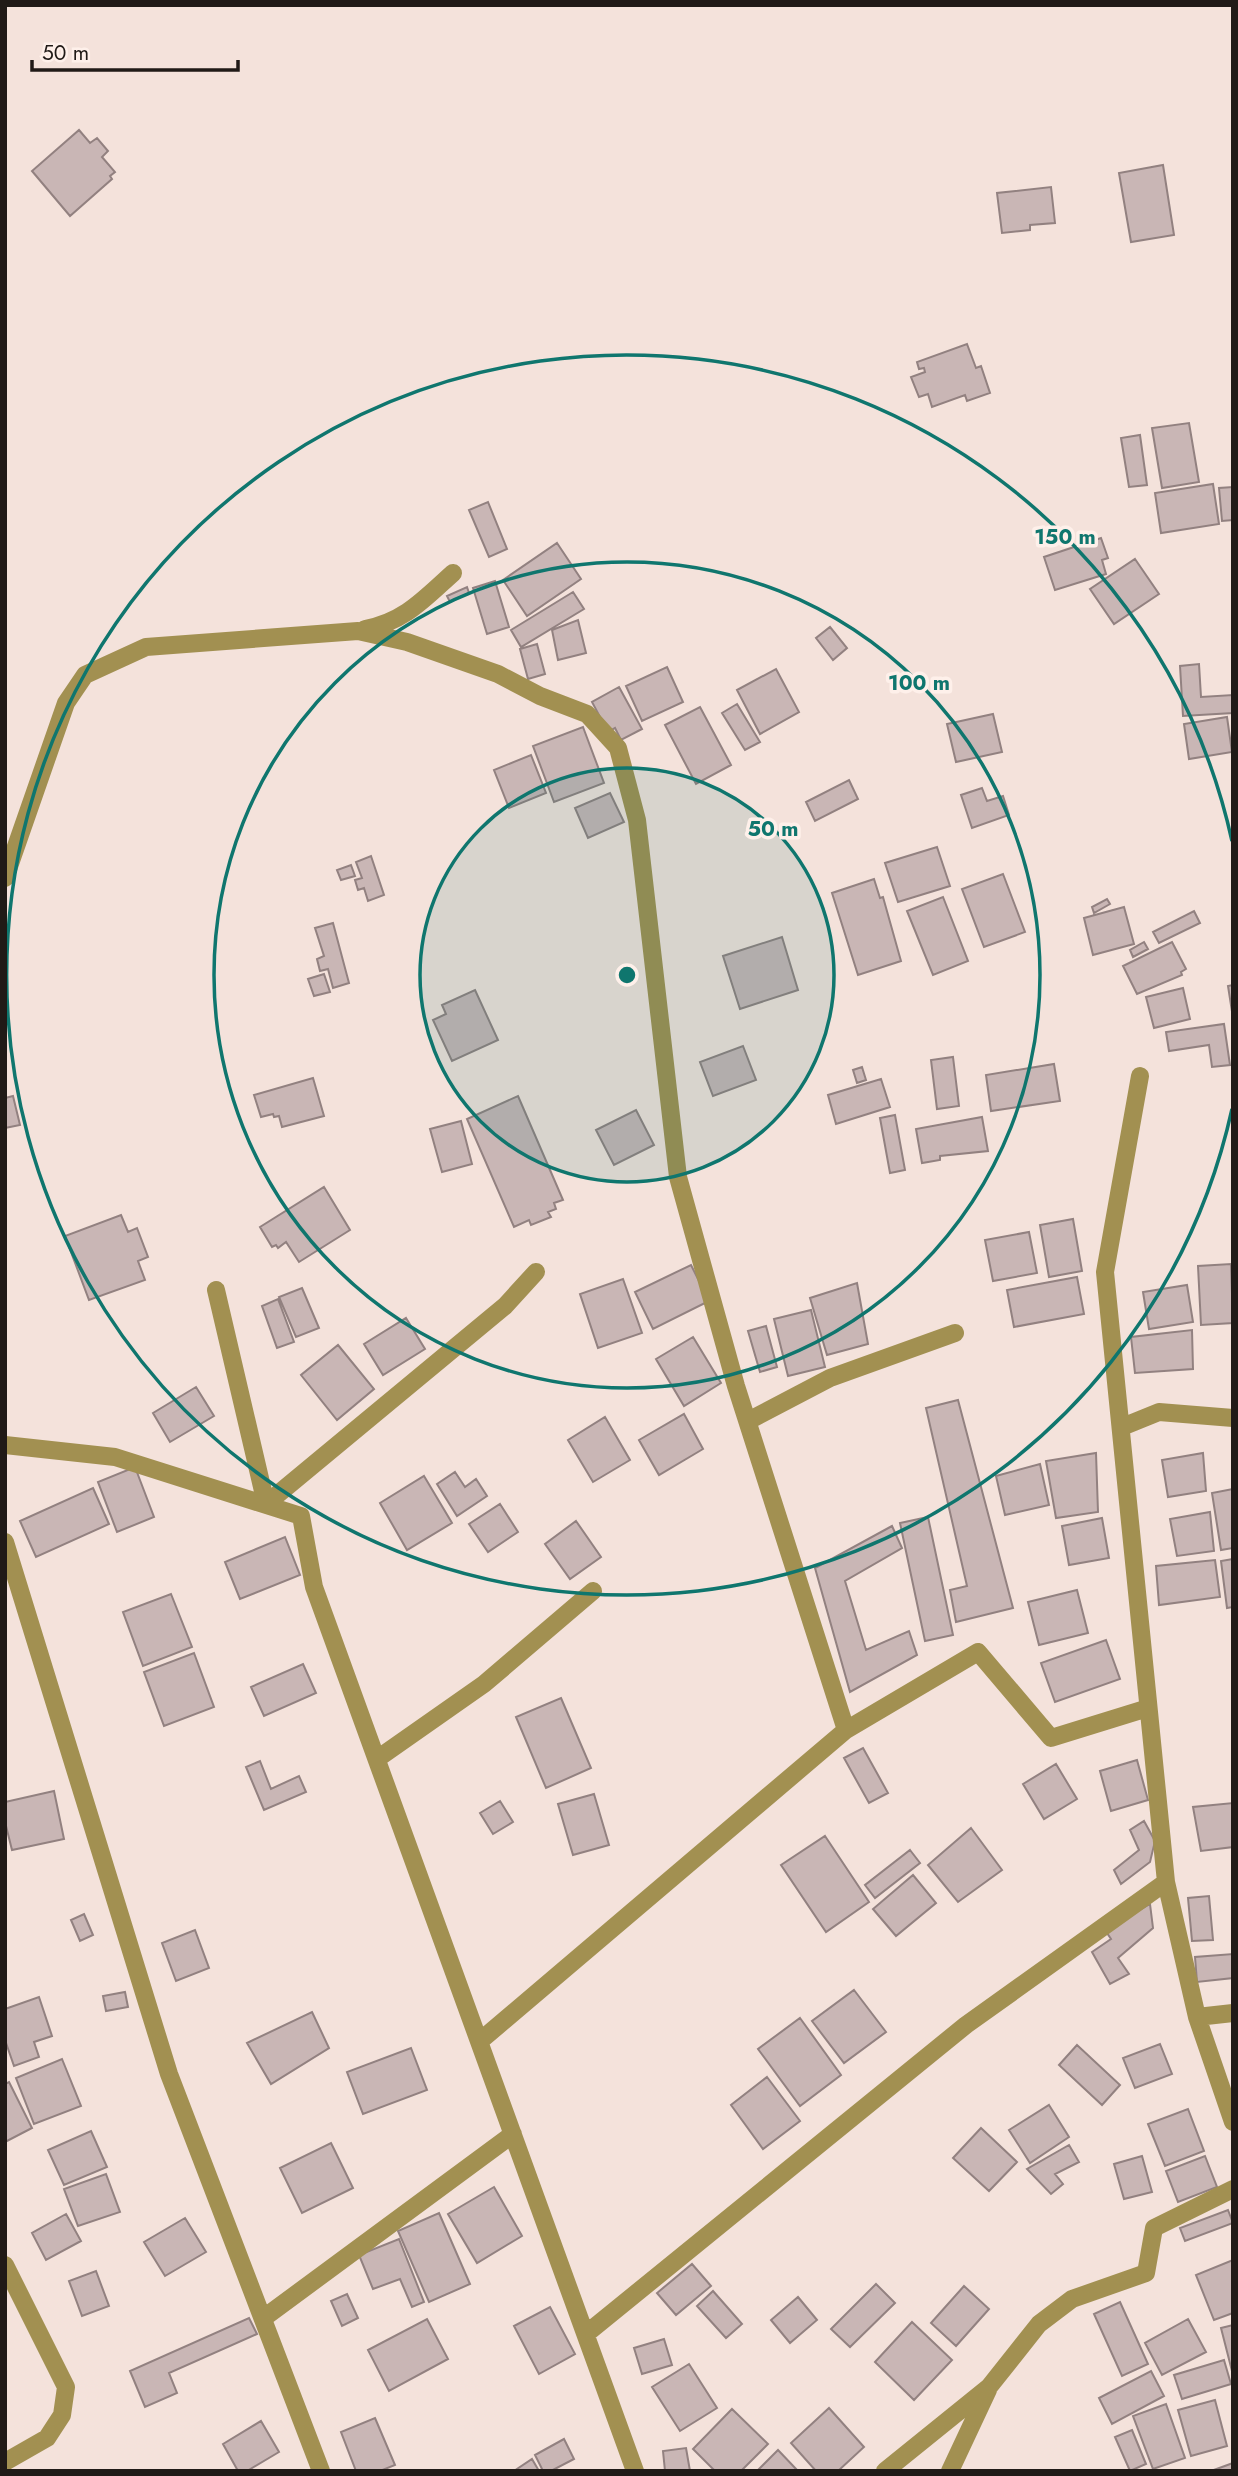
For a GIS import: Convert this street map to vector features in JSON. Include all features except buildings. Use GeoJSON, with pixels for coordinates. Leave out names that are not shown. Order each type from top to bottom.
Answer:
{"type":"FeatureCollection","features":[{"type":"Feature","properties":{"kind":"street"},"geometry":{"type":"LineString","coordinates":[[5,878],[66,704],[85,675],[146,647],[358,631],[387,625],[406,615],[453,573]]}},
{"type":"Feature","properties":{"kind":"street"},"geometry":{"type":"LineString","coordinates":[[358,631],[407,642],[498,674],[540,696],[587,715],[618,748],[637,820],[678,1177],[748,1421],[846,1730]]}},
{"type":"Feature","properties":{"kind":"street"},"geometry":{"type":"LineString","coordinates":[[1140,1076],[1105,1272],[1166,1882],[1197,2017],[1233,2122]]}},
{"type":"Feature","properties":{"kind":"street"},"geometry":{"type":"LineString","coordinates":[[266,1504],[505,1306],[536,1272]]}},
{"type":"Feature","properties":{"kind":"street"},"geometry":{"type":"LineString","coordinates":[[216,1290],[266,1504]]}},
{"type":"Feature","properties":{"kind":"street"},"geometry":{"type":"LineString","coordinates":[[748,1421],[830,1378],[956,1333]]}},
{"type":"Feature","properties":{"kind":"street"},"geometry":{"type":"LineString","coordinates":[[1122,1427],[1159,1412],[1233,1418]]}},
{"type":"Feature","properties":{"kind":"street"},"geometry":{"type":"LineString","coordinates":[[5,1445],[115,1457],[301,1516],[314,1587],[635,2471]]}},
{"type":"Feature","properties":{"kind":"street"},"geometry":{"type":"LineString","coordinates":[[5,1542],[169,2074],[265,2317],[321,2471]]}},
{"type":"Feature","properties":{"kind":"street"},"geometry":{"type":"LineString","coordinates":[[377,1759],[484,1684],[593,1591]]}},
{"type":"Feature","properties":{"kind":"street"},"geometry":{"type":"LineString","coordinates":[[480,2041],[846,1730],[978,1652],[1051,1738],[1148,1709]]}},
{"type":"Feature","properties":{"kind":"street"},"geometry":{"type":"LineString","coordinates":[[586,2334],[965,2025],[1166,1882]]}},
{"type":"Feature","properties":{"kind":"street"},"geometry":{"type":"LineString","coordinates":[[1197,2017],[1233,2013]]}},
{"type":"Feature","properties":{"kind":"street"},"geometry":{"type":"LineString","coordinates":[[265,2317],[513,2134]]}},
{"type":"Feature","properties":{"kind":"street"},"geometry":{"type":"LineString","coordinates":[[885,2471],[989,2386],[1039,2324],[1072,2299],[1146,2273],[1154,2228],[1233,2189]]}},
{"type":"Feature","properties":{"kind":"street"},"geometry":{"type":"LineString","coordinates":[[5,2265],[66,2387],[62,2415],[47,2438],[5,2462]]}},
{"type":"Feature","properties":{"kind":"street"},"geometry":{"type":"LineString","coordinates":[[950,2471],[989,2386]]}}]}
